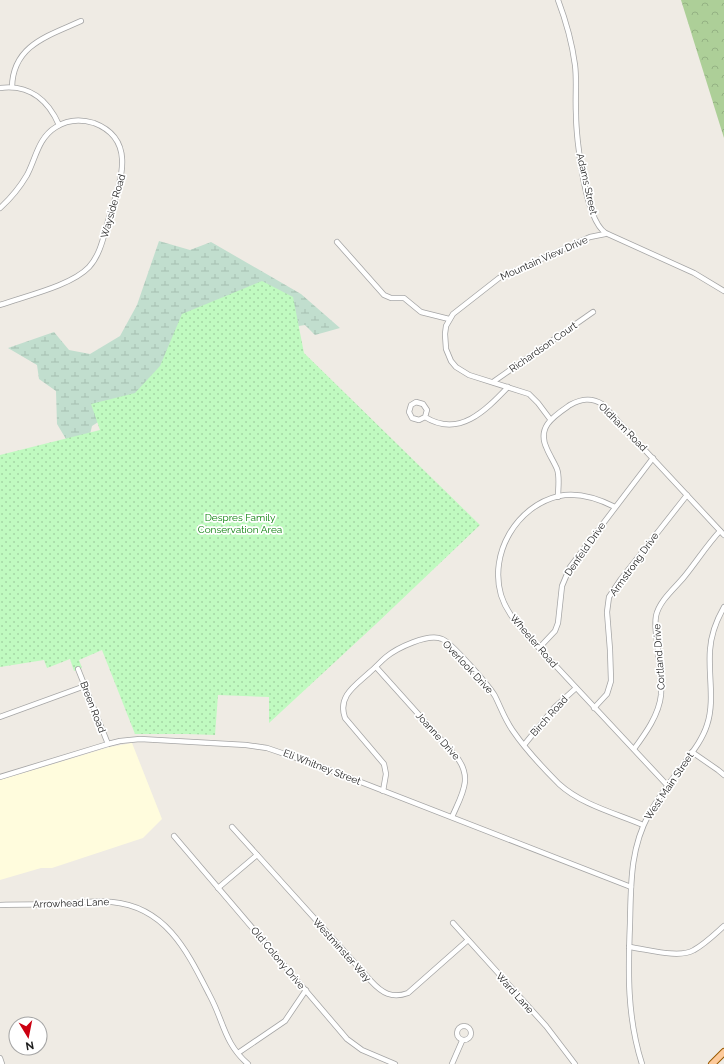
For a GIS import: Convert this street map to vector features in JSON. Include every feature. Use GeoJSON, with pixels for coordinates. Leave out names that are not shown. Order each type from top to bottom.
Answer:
{"type":"FeatureCollection","features":[{"type":"Feature","properties":{"kind":"main road"},"geometry":{"type":"LineString","coordinates":[[712,1064],[724,1052]]}},
{"type":"Feature","properties":{"kind":"street","name":"Adams Street"},"geometry":{"type":"LineString","coordinates":[[558,0],[573,53],[576,77],[577,132],[585,187],[594,218],[605,234]]}},
{"type":"Feature","properties":{"kind":"street"},"geometry":{"type":"LineString","coordinates":[[12,87],[14,70],[25,52],[38,41],[81,21]]}},
{"type":"Feature","properties":{"kind":"street"},"geometry":{"type":"LineString","coordinates":[[0,88],[12,87],[28,91],[41,98],[51,109],[59,125]]}},
{"type":"Feature","properties":{"kind":"street","name":"Wayside Road"},"geometry":{"type":"LineString","coordinates":[[0,208],[11,197],[24,179],[43,139],[51,130],[59,125],[68,122],[80,121],[98,125],[112,136],[121,151],[123,163],[122,175],[100,248],[93,262],[77,277],[0,305]]}},
{"type":"Feature","properties":{"kind":"street"},"geometry":{"type":"LineString","coordinates":[[605,234],[680,267],[724,291]]}},
{"type":"Feature","properties":{"kind":"street","name":"Mountain View Drive"},"geometry":{"type":"LineString","coordinates":[[449,319],[470,300],[499,278],[590,237],[605,234]]}},
{"type":"Feature","properties":{"kind":"street"},"geometry":{"type":"LineString","coordinates":[[337,242],[384,295],[391,298],[404,298],[421,312],[449,319],[446,326],[446,349],[451,361],[461,371],[469,375],[529,394],[538,403],[550,419],[545,429],[544,436],[546,448],[558,470],[558,496]]}},
{"type":"Feature","properties":{"kind":"street","name":"Richardson Court"},"geometry":{"type":"LineString","coordinates":[[493,382],[593,312]]}},
{"type":"Feature","properties":{"kind":"street"},"geometry":{"type":"LineString","coordinates":[[425,417],[444,425],[463,423],[484,409],[508,387]]}},
{"type":"Feature","properties":{"kind":"street","name":"Oldham Road"},"geometry":{"type":"LineString","coordinates":[[550,419],[578,401],[590,399],[597,401],[608,410],[724,535]]}},
{"type":"Feature","properties":{"kind":"street","name":"Denfeld Drive"},"geometry":{"type":"LineString","coordinates":[[539,648],[555,630],[558,623],[561,590],[566,574],[575,559],[653,458]]}},
{"type":"Feature","properties":{"kind":"street","name":"Wheeler Road"},"geometry":{"type":"LineString","coordinates":[[615,508],[593,498],[570,495],[558,496],[539,505],[516,523],[501,550],[498,568],[499,585],[504,603],[512,618],[667,785]]}},
{"type":"Feature","properties":{"kind":"street","name":"Armstrong Drive"},"geometry":{"type":"LineString","coordinates":[[594,708],[607,694],[611,681],[607,605],[612,592],[687,495]]}},
{"type":"Feature","properties":{"kind":"street","name":"Cortland Drive"},"geometry":{"type":"LineString","coordinates":[[634,750],[649,726],[660,703],[661,682],[656,628],[656,616],[658,610],[720,531]]}},
{"type":"Feature","properties":{"kind":"street","name":"West Main Street"},"geometry":{"type":"LineString","coordinates":[[642,1064],[633,1032],[630,1013],[629,947],[634,852],[643,825],[652,809],[667,785],[692,752],[704,732],[709,719],[711,700],[711,641],[714,627],[724,607]]}},
{"type":"Feature","properties":{"kind":"street","name":"Overlook Drive"},"geometry":{"type":"LineString","coordinates":[[383,790],[386,774],[384,764],[345,718],[342,711],[343,701],[346,695],[386,657],[401,648],[431,637],[442,639],[447,642],[490,690],[506,722],[524,745],[560,784],[575,796],[643,825]]}},
{"type":"Feature","properties":{"kind":"street","name":"Joanne Drive"},"geometry":{"type":"LineString","coordinates":[[376,667],[464,767],[464,790],[452,817]]}},
{"type":"Feature","properties":{"kind":"street","name":"Breen Road"},"geometry":{"type":"LineString","coordinates":[[78,669],[108,744]]}},
{"type":"Feature","properties":{"kind":"street"},"geometry":{"type":"LineString","coordinates":[[0,717],[85,686]]}},
{"type":"Feature","properties":{"kind":"street","name":"Birch Road"},"geometry":{"type":"LineString","coordinates":[[524,745],[555,707],[576,688]]}},
{"type":"Feature","properties":{"kind":"street","name":"Eli Whitney Street"},"geometry":{"type":"LineString","coordinates":[[0,778],[120,741],[140,739],[242,745],[267,748],[288,754],[383,790],[631,887]]}},
{"type":"Feature","properties":{"kind":"street"},"geometry":{"type":"LineString","coordinates":[[692,752],[724,775]]}},
{"type":"Feature","properties":{"kind":"street","name":"Westminster Way"},"geometry":{"type":"LineString","coordinates":[[232,827],[384,993],[391,996],[398,996],[408,992],[468,940]]}},
{"type":"Feature","properties":{"kind":"street","name":"Old Colony Drive"},"geometry":{"type":"LineString","coordinates":[[174,836],[354,1045],[370,1054],[395,1064]]}},
{"type":"Feature","properties":{"kind":"street"},"geometry":{"type":"LineString","coordinates":[[218,888],[257,855]]}},
{"type":"Feature","properties":{"kind":"street","name":"Arrowhead Lane"},"geometry":{"type":"LineString","coordinates":[[0,905],[113,902],[136,908],[155,917],[170,930],[189,956],[216,1007],[226,1034],[238,1053],[248,1064]]}},
{"type":"Feature","properties":{"kind":"street","name":"Ward Lane"},"geometry":{"type":"LineString","coordinates":[[453,923],[546,1026],[575,1064]]}},
{"type":"Feature","properties":{"kind":"street"},"geometry":{"type":"LineString","coordinates":[[629,947],[681,954],[694,950],[724,926]]}},
{"type":"Feature","properties":{"kind":"street"},"geometry":{"type":"LineString","coordinates":[[238,1053],[285,1020],[306,990]]}},
{"type":"Feature","properties":{"kind":"street"},"geometry":{"type":"LineString","coordinates":[[452,1064],[462,1041]]}},
{"type":"Feature","properties":{"kind":"street"},"geometry":{"type":"LineString","coordinates":[[0,1058],[2,1064]]}},
{"type":"Feature","properties":{"kind":"shaded area"},"geometry":{"type":"Polygon","coordinates":[[[132,743],[162,819],[143,838],[52,868],[41,868],[0,880],[0,780],[110,747],[132,743]]]}},
{"type":"Feature","properties":{"kind":"green space"},"geometry":{"type":"Polygon","coordinates":[[[681,0],[724,0],[724,138],[681,0]]]}},
{"type":"Feature","properties":{"kind":"green space"},"geometry":{"type":"Polygon","coordinates":[[[159,241],[190,250],[211,242],[301,294],[340,328],[315,335],[305,325],[261,332],[106,417],[92,426],[88,443],[69,444],[57,424],[56,391],[39,379],[37,365],[8,348],[54,332],[69,350],[90,354],[120,336],[137,305],[159,241]]]}},
{"type":"Feature","properties":{"kind":"green space","name":"Despres Family Conservation Area"},"geometry":{"type":"Polygon","coordinates":[[[262,281],[293,297],[304,353],[480,525],[269,723],[269,697],[218,695],[215,735],[135,734],[102,650],[79,660],[82,668],[74,671],[70,659],[47,668],[44,660],[0,667],[0,455],[100,430],[91,404],[135,393],[160,366],[182,314],[262,281]]]}}]}
